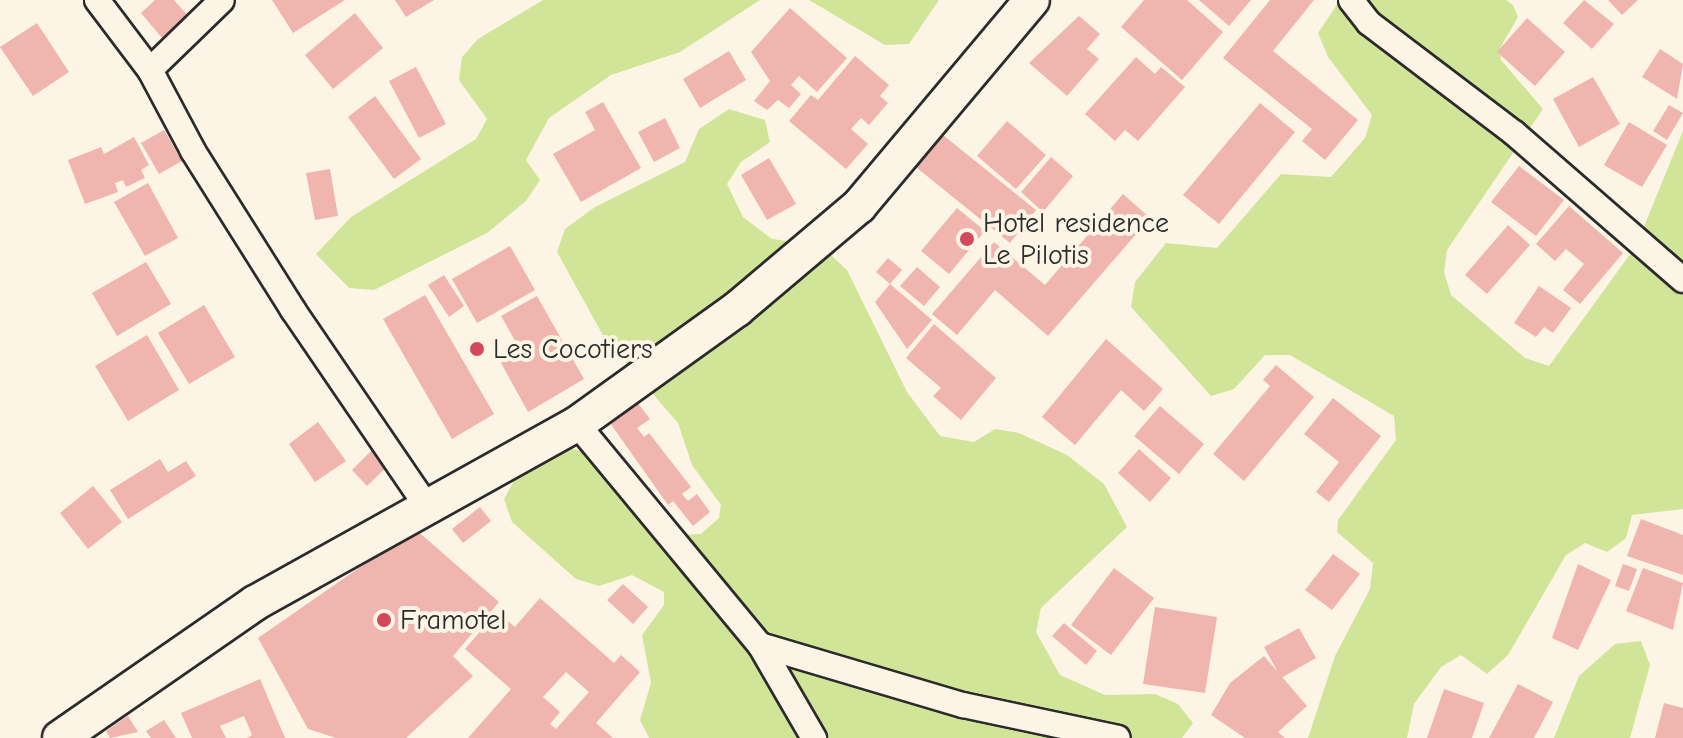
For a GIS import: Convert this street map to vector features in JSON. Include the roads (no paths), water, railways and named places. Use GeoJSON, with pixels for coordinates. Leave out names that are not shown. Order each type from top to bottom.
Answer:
{"type":"FeatureCollection","features":[{"type":"Feature","properties":{"kind":"street"},"geometry":{"type":"LineString","coordinates":[[97,0],[150,70],[276,284],[428,508]]}},
{"type":"Feature","properties":{"kind":"street"},"geometry":{"type":"LineString","coordinates":[[150,70],[222,0]]}},
{"type":"Feature","properties":{"kind":"street"},"geometry":{"type":"LineString","coordinates":[[60,738],[255,603],[577,424],[737,309],[859,206],[1032,0]]}},
{"type":"Feature","properties":{"kind":"street"},"geometry":{"type":"LineString","coordinates":[[1351,0],[1369,23],[1514,133],[1683,280]]}},
{"type":"Feature","properties":{"kind":"street"},"geometry":{"type":"LineString","coordinates":[[577,424],[760,645],[814,738]]}},
{"type":"Feature","properties":{"kind":"street"},"geometry":{"type":"LineString","coordinates":[[760,645],[963,705],[1118,738]]}},
{"type":"Feature","properties":{"kind":"place","name":"Hotel residence Le Pilotis"},"geometry":{"type":"Point","coordinates":[967,239]}},
{"type":"Feature","properties":{"kind":"place","name":"Les Cocotiers"},"geometry":{"type":"Point","coordinates":[477,349]}},
{"type":"Feature","properties":{"kind":"place","name":"Framotel"},"geometry":{"type":"Point","coordinates":[384,620]}}]}
